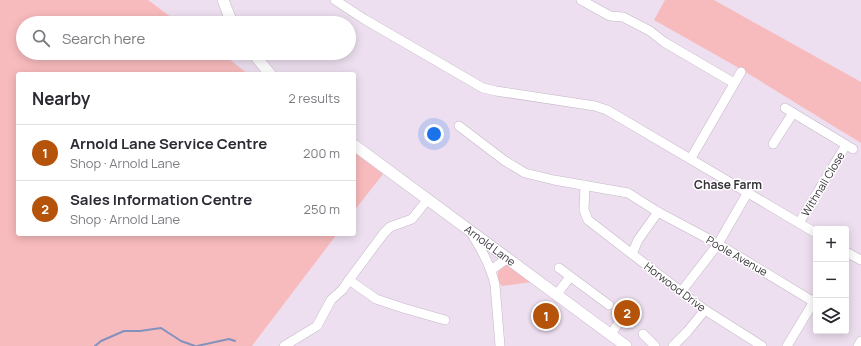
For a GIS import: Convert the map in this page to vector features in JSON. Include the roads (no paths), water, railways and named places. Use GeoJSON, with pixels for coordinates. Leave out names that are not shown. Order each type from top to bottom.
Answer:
{"type":"FeatureCollection","features":[{"type":"Feature","properties":{"kind":"street"},"geometry":{"type":"LineString","coordinates":[[223,0],[229,16]]}},
{"type":"Feature","properties":{"kind":"street"},"geometry":{"type":"LineString","coordinates":[[227,12],[230,0]]}},
{"type":"Feature","properties":{"kind":"street"},"geometry":{"type":"LineString","coordinates":[[335,0],[364,19],[483,88],[601,108],[613,113],[691,158],[813,232]]}},
{"type":"Feature","properties":{"kind":"street"},"geometry":{"type":"LineString","coordinates":[[581,0],[610,16],[623,17],[650,31],[664,42],[734,83]]}},
{"type":"Feature","properties":{"kind":"street"},"geometry":{"type":"LineString","coordinates":[[259,60],[268,72]]}},
{"type":"Feature","properties":{"kind":"street"},"geometry":{"type":"LineString","coordinates":[[691,158],[741,72]]}},
{"type":"Feature","properties":{"kind":"street","name":"Withnall Close"},"geometry":{"type":"LineString","coordinates":[[773,144],[789,111],[850,147],[799,223]]}},
{"type":"Feature","properties":{"kind":"street","name":"Poole Avenue"},"geometry":{"type":"LineString","coordinates":[[459,126],[505,161],[525,173],[554,180],[628,193],[658,212],[718,244],[813,299]]}},
{"type":"Feature","properties":{"kind":"street","name":"Arnold Lane"},"geometry":{"type":"LineString","coordinates":[[356,146],[626,346]]}},
{"type":"Feature","properties":{"kind":"street","name":"Horwood Drive"},"geometry":{"type":"LineString","coordinates":[[586,185],[584,210],[588,220],[705,310],[762,346]]}},
{"type":"Feature","properties":{"kind":"street"},"geometry":{"type":"LineString","coordinates":[[681,292],[718,244],[748,192]]}},
{"type":"Feature","properties":{"kind":"street"},"geometry":{"type":"LineString","coordinates":[[284,346],[316,326],[331,300],[349,280],[384,233],[390,227],[412,219],[428,199]]}},
{"type":"Feature","properties":{"kind":"street"},"geometry":{"type":"LineString","coordinates":[[632,254],[638,240],[658,212]]}},
{"type":"Feature","properties":{"kind":"street"},"geometry":{"type":"LineString","coordinates":[[469,229],[482,250],[491,270],[495,285],[500,346]]}},
{"type":"Feature","properties":{"kind":"street"},"geometry":{"type":"LineString","coordinates":[[849,254],[861,260]]}},
{"type":"Feature","properties":{"kind":"street"},"geometry":{"type":"LineString","coordinates":[[491,270],[508,258]]}},
{"type":"Feature","properties":{"kind":"street"},"geometry":{"type":"LineString","coordinates":[[559,268],[631,324]]}},
{"type":"Feature","properties":{"kind":"street"},"geometry":{"type":"LineString","coordinates":[[557,294],[570,277]]}},
{"type":"Feature","properties":{"kind":"street"},"geometry":{"type":"LineString","coordinates":[[349,280],[376,299],[445,320]]}},
{"type":"Feature","properties":{"kind":"street"},"geometry":{"type":"LineString","coordinates":[[787,346],[813,303]]}},
{"type":"Feature","properties":{"kind":"street"},"geometry":{"type":"LineString","coordinates":[[673,346],[705,310]]}},
{"type":"Feature","properties":{"kind":"street"},"geometry":{"type":"LineString","coordinates":[[611,334],[616,312]]}},
{"type":"Feature","properties":{"kind":"street"},"geometry":{"type":"LineString","coordinates":[[643,334],[655,346]]}},
{"type":"Feature","properties":{"kind":"street"},"geometry":{"type":"LineString","coordinates":[[858,346],[861,341]]}},
{"type":"Feature","properties":{"kind":"waterway"},"geometry":{"type":"LineString","coordinates":[[95,346],[101,341],[124,331],[140,331],[161,328],[181,341],[195,346]]}},
{"type":"Feature","properties":{"kind":"waterway"},"geometry":{"type":"LineString","coordinates":[[197,346],[229,339],[235,341]]}},
{"type":"Feature","properties":{"kind":"place","name":"Sales Information Centre"},"geometry":{"type":"Point","coordinates":[627,313]}},
{"type":"Feature","properties":{"kind":"place","name":"Arnold Lane Service Centre"},"geometry":{"type":"Point","coordinates":[546,316]}},
{"type":"Feature","properties":{"kind":"district","name":"Chase Farm"},"geometry":{"type":"Point","coordinates":[728,185]}}]}
